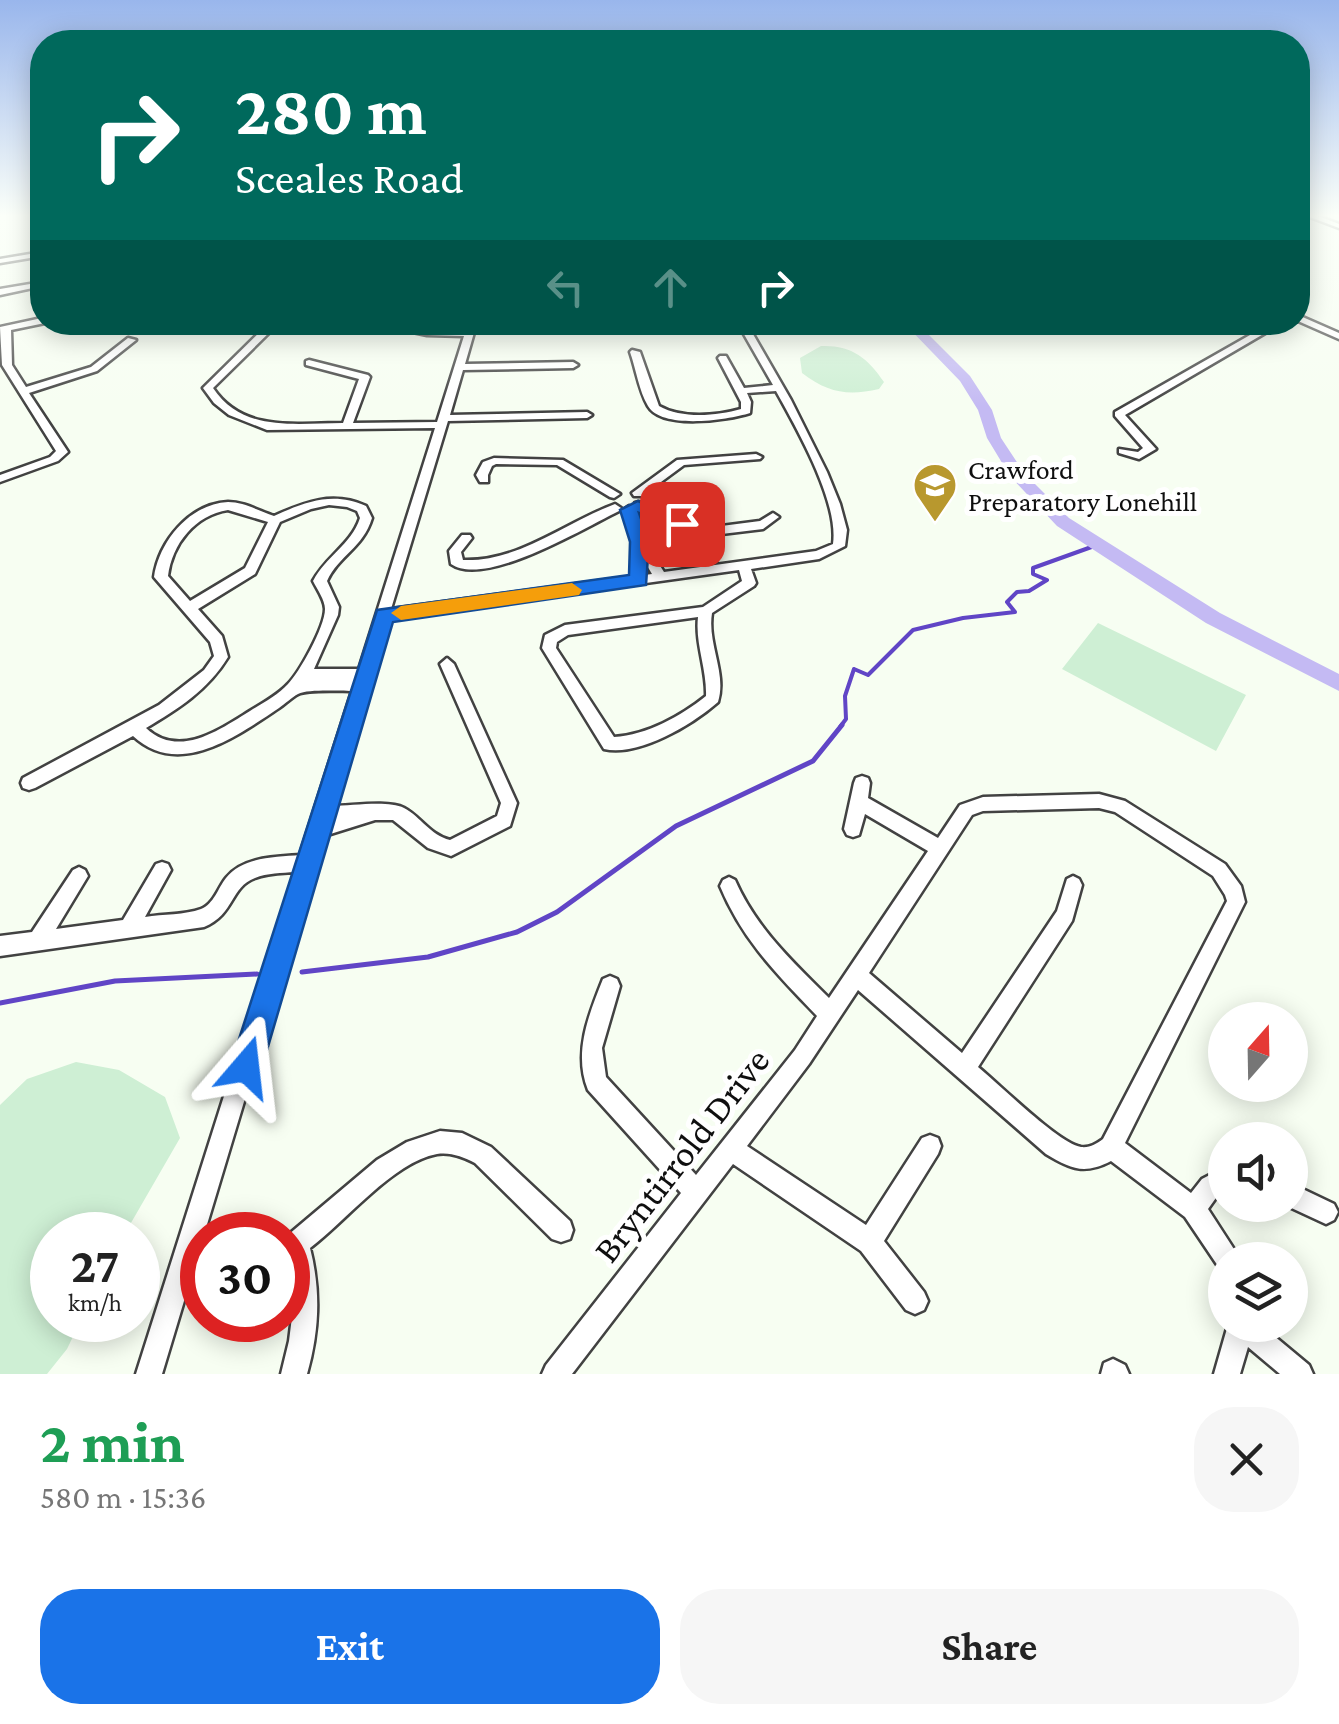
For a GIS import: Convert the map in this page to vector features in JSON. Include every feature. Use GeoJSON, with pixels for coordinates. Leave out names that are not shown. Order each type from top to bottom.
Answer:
{"type":"FeatureCollection","features":[{"type":"Feature","properties":{"kind":"street"},"geometry":{"type":"LineString","coordinates":[[0,292],[30,286]]}},
{"type":"Feature","properties":{"kind":"street"},"geometry":{"type":"LineString","coordinates":[[1310,323],[1339,336]]}},
{"type":"Feature","properties":{"kind":"street"},"geometry":{"type":"LineString","coordinates":[[0,479],[60,456],[62,448],[6,360],[3,330],[30,324]]}},
{"type":"Feature","properties":{"kind":"street"},"geometry":{"type":"LineString","coordinates":[[262,335],[211,384],[212,396],[258,426],[586,415]]}},
{"type":"Feature","properties":{"kind":"street"},"geometry":{"type":"LineString","coordinates":[[209,1212],[362,680],[470,335]]}},
{"type":"Feature","properties":{"kind":"street"},"geometry":{"type":"LineString","coordinates":[[384,615],[827,553],[845,538],[817,460],[748,335]]}},
{"type":"Feature","properties":{"kind":"street"},"geometry":{"type":"LineString","coordinates":[[1123,451],[1139,456],[1150,449],[1119,414],[1257,335]]}},
{"type":"Feature","properties":{"kind":"street"},"geometry":{"type":"LineString","coordinates":[[24,391],[94,369],[131,340]]}},
{"type":"Feature","properties":{"kind":"street"},"geometry":{"type":"LineString","coordinates":[[636,352],[654,408],[663,414],[743,413],[747,405],[723,358]]}},
{"type":"Feature","properties":{"kind":"street"},"geometry":{"type":"LineString","coordinates":[[309,363],[365,378],[347,426]]}},
{"type":"Feature","properties":{"kind":"street"},"geometry":{"type":"LineString","coordinates":[[460,367],[572,365]]}},
{"type":"Feature","properties":{"kind":"street"},"geometry":{"type":"LineString","coordinates":[[739,388],[776,386]]}},
{"type":"Feature","properties":{"kind":"street"},"geometry":{"type":"LineString","coordinates":[[466,538],[455,552],[457,564],[505,561],[627,502],[681,462],[756,458]]}},
{"type":"Feature","properties":{"kind":"street"},"geometry":{"type":"LineString","coordinates":[[484,480],[487,464],[494,461],[555,461],[627,502],[706,532],[763,524],[774,517]]}},
{"type":"Feature","properties":{"kind":"street"},"geometry":{"type":"LineString","coordinates":[[133,726],[151,744],[171,749],[195,748],[230,731],[299,681],[331,616],[332,607],[320,581],[324,572],[357,543],[365,513],[356,505],[332,500],[310,504],[274,520],[250,571],[189,608]]}},
{"type":"Feature","properties":{"kind":"street"},"geometry":{"type":"LineString","coordinates":[[627,502],[639,542],[661,577]]}},
{"type":"Feature","properties":{"kind":"street"},"geometry":{"type":"LineString","coordinates":[[29,783],[195,689],[218,665],[222,650],[217,640],[164,584],[160,571],[186,527],[203,513],[224,506],[243,508],[274,520]]}},
{"type":"Feature","properties":{"kind":"street"},"geometry":{"type":"LineString","coordinates":[[638,580],[639,542]]}},
{"type":"Feature","properties":{"kind":"street"},"geometry":{"type":"LineString","coordinates":[[706,610],[701,629],[714,685],[712,698],[642,738],[623,746],[610,744],[549,648],[550,639],[566,630],[706,610],[750,582],[739,566]]}},
{"type":"Feature","properties":{"kind":"street"},"geometry":{"type":"LineString","coordinates":[[672,616],[701,629]]}},
{"type":"Feature","properties":{"kind":"street"},"geometry":{"type":"LineString","coordinates":[[321,822],[349,824],[371,814],[401,814],[428,841],[451,848],[507,816],[509,803],[504,789],[447,664]]}},
{"type":"Feature","properties":{"kind":"street"},"geometry":{"type":"LineString","coordinates":[[299,681],[362,680]]}},
{"type":"Feature","properties":{"kind":"street"},"geometry":{"type":"LineString","coordinates":[[853,830],[862,783]]}},
{"type":"Feature","properties":{"kind":"street","name":"Bryntirrold Drive"},"geometry":{"type":"LineString","coordinates":[[555,1374],[831,1016],[938,848],[960,816],[975,806],[1099,800],[1131,812],[1229,880],[1236,902],[1111,1147]]}},
{"type":"Feature","properties":{"kind":"street"},"geometry":{"type":"LineString","coordinates":[[858,802],[938,848]]}},
{"type":"Feature","properties":{"kind":"street"},"geometry":{"type":"LineString","coordinates":[[0,946],[212,915],[244,874],[309,862]]}},
{"type":"Feature","properties":{"kind":"street"},"geometry":{"type":"LineString","coordinates":[[128,929],[162,870]]}},
{"type":"Feature","properties":{"kind":"street"},"geometry":{"type":"LineString","coordinates":[[37,942],[79,876]]}},
{"type":"Feature","properties":{"kind":"street"},"geometry":{"type":"LineString","coordinates":[[965,1068],[1065,915],[1073,885]]}},
{"type":"Feature","properties":{"kind":"street"},"geometry":{"type":"LineString","coordinates":[[729,886],[737,910],[750,929],[831,1016]]}},
{"type":"Feature","properties":{"kind":"street"},"geometry":{"type":"LineString","coordinates":[[858,977],[1071,1157],[1098,1158],[1111,1147],[1193,1208],[1217,1242]]}},
{"type":"Feature","properties":{"kind":"street"},"geometry":{"type":"LineString","coordinates":[[610,986],[592,1048],[596,1082],[695,1192]]}},
{"type":"Feature","properties":{"kind":"street"},"geometry":{"type":"LineString","coordinates":[[310,1231],[398,1158],[443,1139],[470,1145],[561,1230]]}},
{"type":"Feature","properties":{"kind":"street"},"geometry":{"type":"LineString","coordinates":[[870,1242],[930,1146]]}},
{"type":"Feature","properties":{"kind":"street"},"geometry":{"type":"LineString","coordinates":[[729,1148],[870,1242],[915,1301]]}},
{"type":"Feature","properties":{"kind":"street"},"geometry":{"type":"LineString","coordinates":[[1193,1208],[1208,1189]]}},
{"type":"Feature","properties":{"kind":"street"},"geometry":{"type":"LineString","coordinates":[[1308,1204],[1326,1212]]}},
{"type":"Feature","properties":{"kind":"street"},"geometry":{"type":"LineString","coordinates":[[149,1374],[180,1298]]}},
{"type":"Feature","properties":{"kind":"street"},"geometry":{"type":"LineString","coordinates":[[294,1374],[303,1342]]}},
{"type":"Feature","properties":{"kind":"street"},"geometry":{"type":"LineString","coordinates":[[1227,1374],[1236,1342]]}},
{"type":"Feature","properties":{"kind":"street"},"geometry":{"type":"LineString","coordinates":[[1261,1342],[1300,1374]]}},
{"type":"Feature","properties":{"kind":"green space"},"geometry":{"type":"Polygon","coordinates":[[[821,346],[857,354],[884,382],[879,389],[848,392],[812,380],[802,373],[800,358],[821,346]]]}},
{"type":"Feature","properties":{"kind":"green space"},"geometry":{"type":"Polygon","coordinates":[[[1098,623],[1246,695],[1216,751],[1062,669],[1098,623]]]}},
{"type":"Feature","properties":{"kind":"green space"},"geometry":{"type":"Polygon","coordinates":[[[76,1062],[119,1070],[165,1097],[180,1138],[137,1212],[30,1212],[30,1342],[70,1342],[47,1374],[0,1374],[0,1105],[27,1079],[76,1062]]]}},
{"type":"Feature","properties":{"kind":"waterway"},"geometry":{"type":"LineString","coordinates":[[922,335],[965,379],[1018,476],[1063,522],[1213,618],[1339,683]]}},
{"type":"Feature","properties":{"kind":"waterway"},"geometry":{"type":"LineString","coordinates":[[840,727],[846,719],[845,696],[854,669],[868,675],[913,630],[963,618],[1015,612],[1007,602],[1017,592],[1029,591],[1047,580],[1033,574],[1033,568],[1097,545]]}},
{"type":"Feature","properties":{"kind":"waterway"},"geometry":{"type":"LineString","coordinates":[[302,972],[428,957],[517,932],[557,912],[676,826],[813,761],[842,725]]}},
{"type":"Feature","properties":{"kind":"waterway"},"geometry":{"type":"LineString","coordinates":[[0,1003],[115,981],[257,974]]}},
{"type":"Feature","properties":{"kind":"slow traffic"},"geometry":{"type":"LineString","coordinates":[[401,613],[572,590]]}},
{"type":"Feature","properties":{"kind":"place","name":"Crawford Preparatory Lonehill"},"geometry":{"type":"Point","coordinates":[935,523]}},
{"type":"Feature","properties":{"kind":"route"},"geometry":{"type":"LineString","coordinates":[[246,1067],[384,615],[638,580],[639,542],[629,510],[638,506],[682,524]]}}]}
